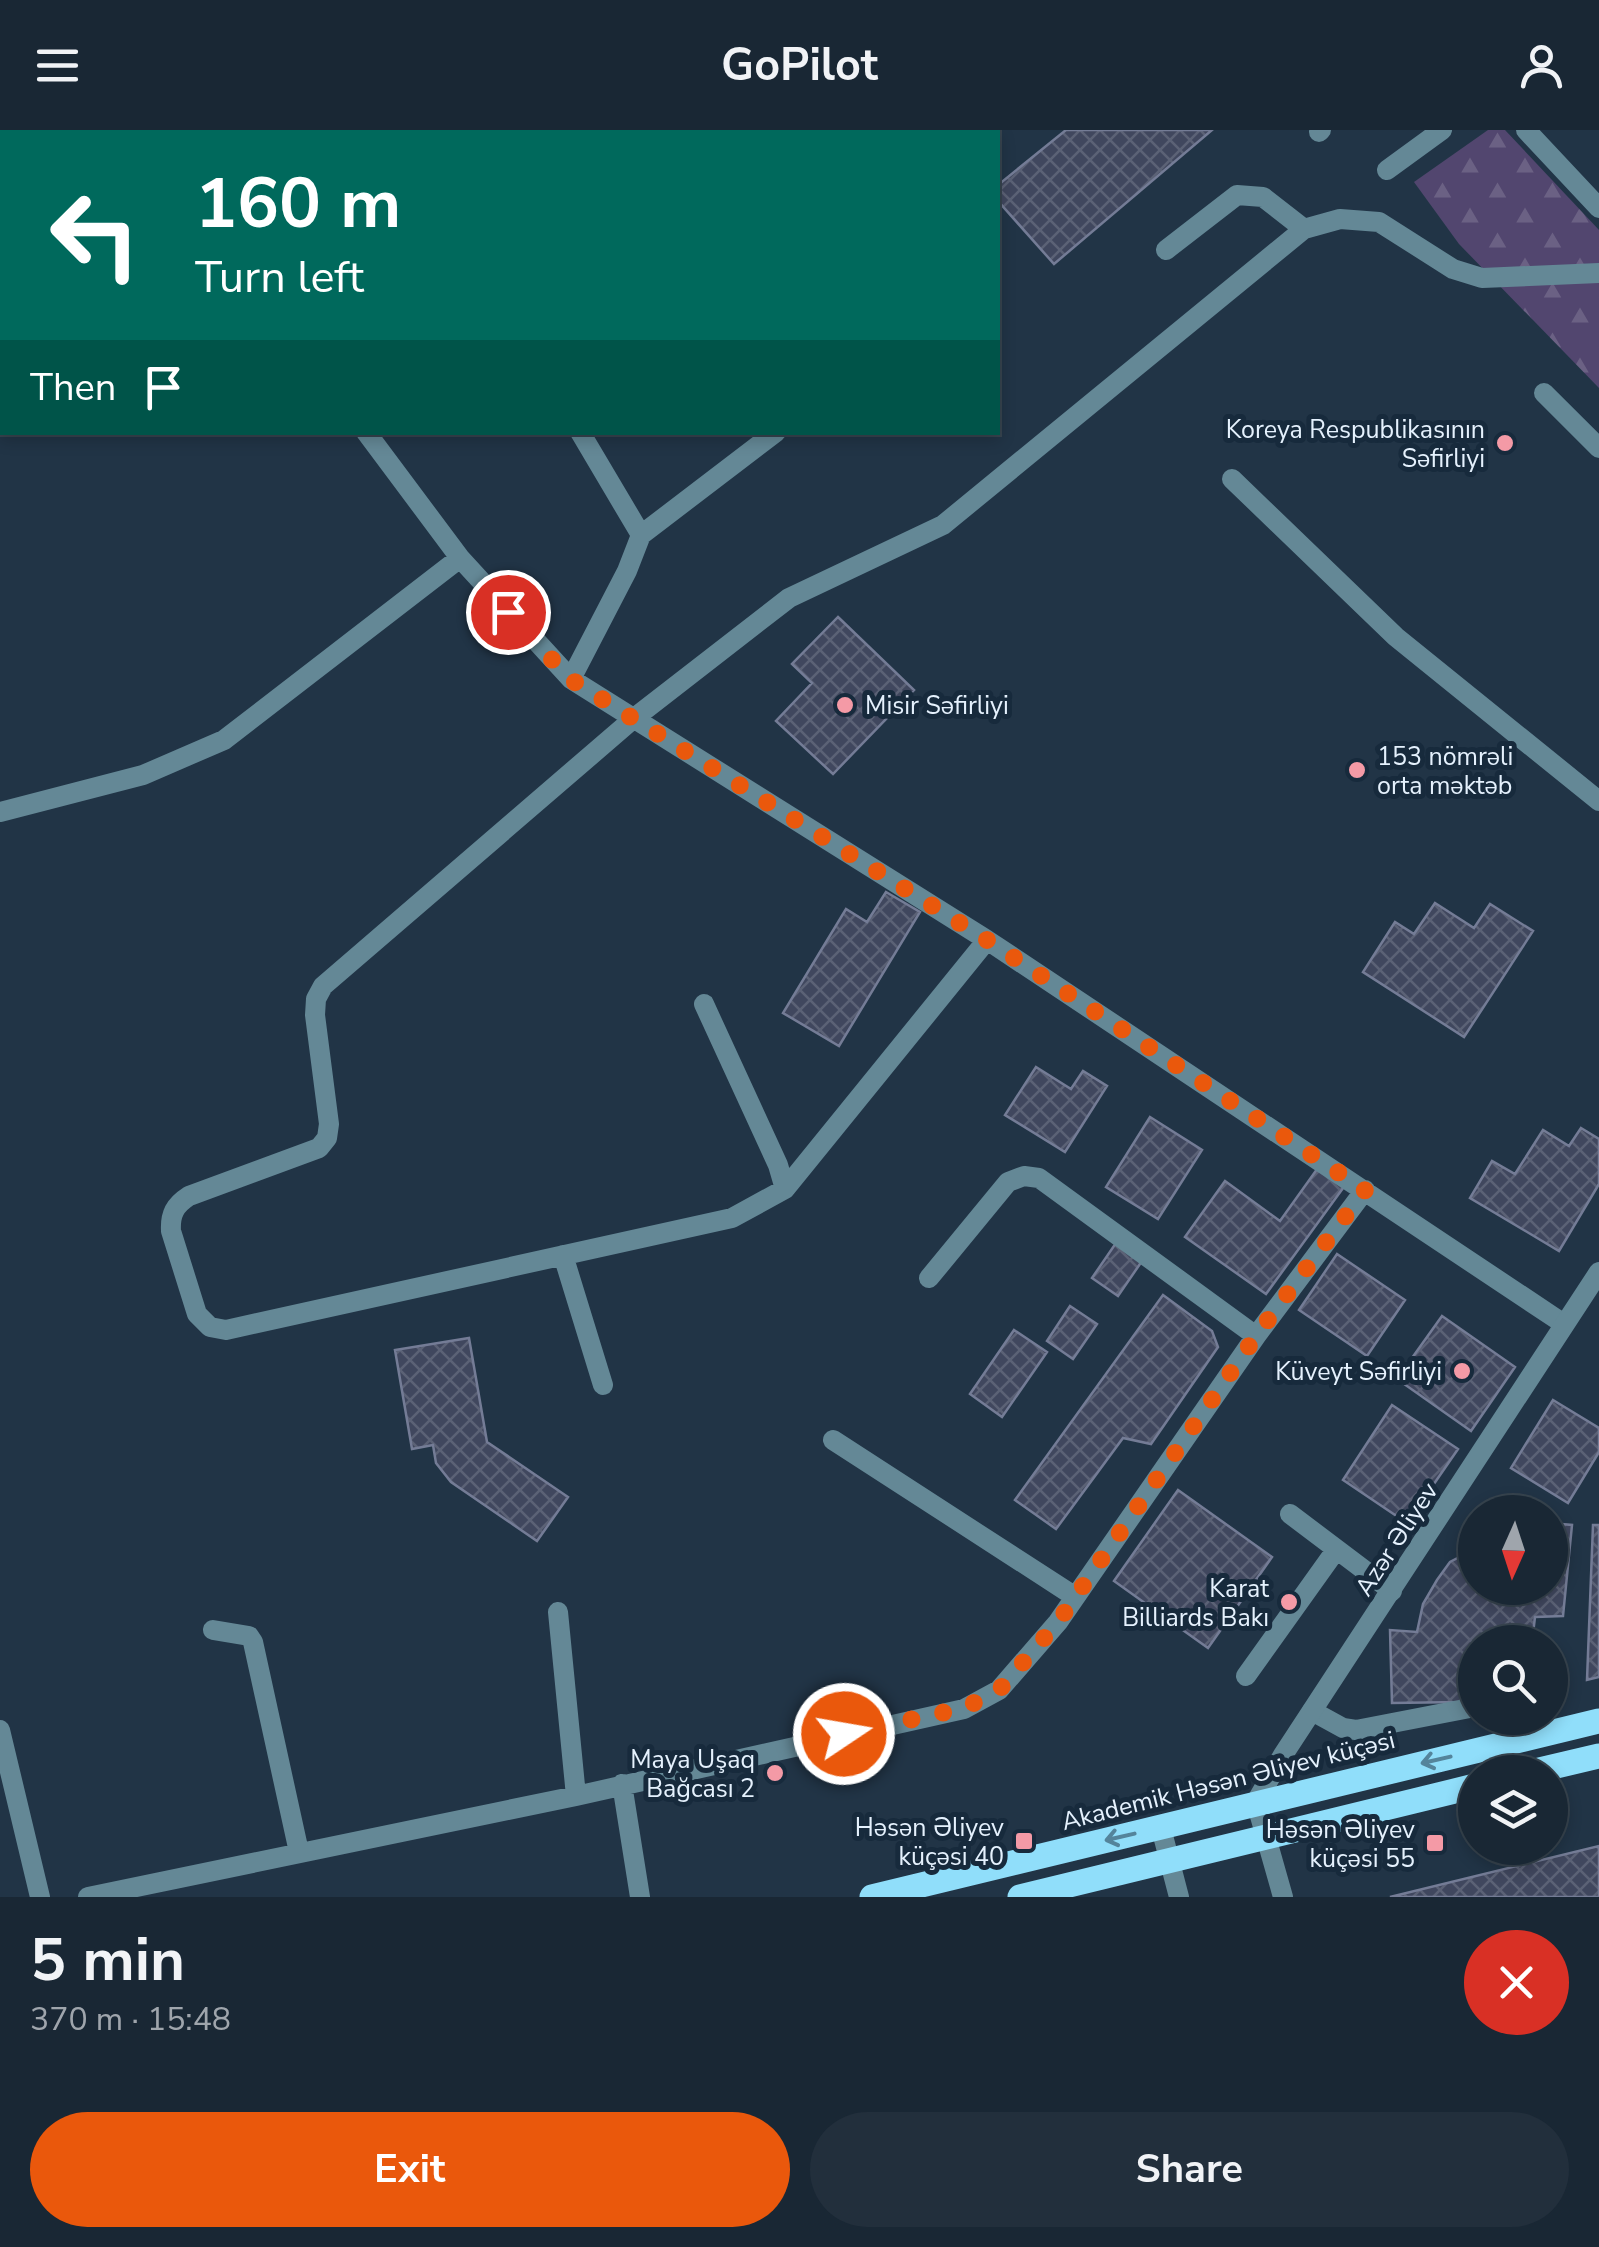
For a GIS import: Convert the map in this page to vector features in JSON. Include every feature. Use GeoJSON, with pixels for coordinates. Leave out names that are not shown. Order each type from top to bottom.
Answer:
{"type":"FeatureCollection","features":[{"type":"Feature","properties":{"kind":"main road","name":"Akademik Həsən Əliyev küçəsi"},"geometry":{"type":"LineString","coordinates":[[872,1897],[1599,1721]]}},
{"type":"Feature","properties":{"kind":"main road"},"geometry":{"type":"LineString","coordinates":[[1568,1763],[1599,1756]]}},
{"type":"Feature","properties":{"kind":"main road"},"geometry":{"type":"LineString","coordinates":[[1020,1897],[1458,1790]]}},
{"type":"Feature","properties":{"kind":"street"},"geometry":{"type":"LineString","coordinates":[[1386,170],[1442,130]]}},
{"type":"Feature","properties":{"kind":"street"},"geometry":{"type":"LineString","coordinates":[[1526,130],[1599,208]]}},
{"type":"Feature","properties":{"kind":"street"},"geometry":{"type":"LineString","coordinates":[[1166,250],[1237,195],[1263,197],[1304,230]]}},
{"type":"Feature","properties":{"kind":"street"},"geometry":{"type":"LineString","coordinates":[[987,940],[785,1188],[732,1218],[226,1330],[210,1327],[197,1314],[170,1218],[177,1204],[189,1196],[318,1148],[326,1138],[329,1124],[315,1015],[316,999],[323,986],[633,720],[790,598],[943,525],[1304,230],[1340,219],[1379,222],[1453,268],[1482,278],[1599,273]]}},
{"type":"Feature","properties":{"kind":"street"},"geometry":{"type":"LineString","coordinates":[[1544,394],[1599,448]]}},
{"type":"Feature","properties":{"kind":"street"},"geometry":{"type":"LineString","coordinates":[[368,435],[460,558],[570,679],[987,940],[1564,1324]]}},
{"type":"Feature","properties":{"kind":"street"},"geometry":{"type":"LineString","coordinates":[[582,435],[641,536]]}},
{"type":"Feature","properties":{"kind":"street"},"geometry":{"type":"LineString","coordinates":[[570,679],[627,571],[641,536],[772,435]]}},
{"type":"Feature","properties":{"kind":"street"},"geometry":{"type":"LineString","coordinates":[[1232,479],[1396,636],[1599,801]]}},
{"type":"Feature","properties":{"kind":"street"},"geometry":{"type":"LineString","coordinates":[[0,812],[143,775],[224,740],[460,558]]}},
{"type":"Feature","properties":{"kind":"street"},"geometry":{"type":"LineString","coordinates":[[704,1004],[785,1188]]}},
{"type":"Feature","properties":{"kind":"street"},"geometry":{"type":"LineString","coordinates":[[929,1278],[1008,1182],[1024,1176],[1039,1178],[1256,1336]]}},
{"type":"Feature","properties":{"kind":"street"},"geometry":{"type":"LineString","coordinates":[[88,1897],[576,1796],[964,1708],[999,1690],[1058,1622],[1256,1336],[1365,1190]]}},
{"type":"Feature","properties":{"kind":"street"},"geometry":{"type":"LineString","coordinates":[[563,1255],[602,1384]]}},
{"type":"Feature","properties":{"kind":"street","name":"Azər Əliyev"},"geometry":{"type":"LineString","coordinates":[[1256,1802],[1599,1272]]}},
{"type":"Feature","properties":{"kind":"street"},"geometry":{"type":"LineString","coordinates":[[833,1440],[1074,1596]]}},
{"type":"Feature","properties":{"kind":"street"},"geometry":{"type":"LineString","coordinates":[[1290,1514],[1392,1591]]}},
{"type":"Feature","properties":{"kind":"street"},"geometry":{"type":"LineString","coordinates":[[1246,1676],[1336,1550]]}},
{"type":"Feature","properties":{"kind":"street"},"geometry":{"type":"LineString","coordinates":[[558,1612],[576,1796]]}},
{"type":"Feature","properties":{"kind":"street"},"geometry":{"type":"LineString","coordinates":[[214,1630],[249,1636],[253,1642],[299,1852]]}},
{"type":"Feature","properties":{"kind":"street"},"geometry":{"type":"LineString","coordinates":[[1312,1711],[1343,1728],[1356,1730],[1458,1710]]}},
{"type":"Feature","properties":{"kind":"street"},"geometry":{"type":"LineString","coordinates":[[0,1730],[40,1897]]}},
{"type":"Feature","properties":{"kind":"street"},"geometry":{"type":"LineString","coordinates":[[622,1784],[640,1897]]}},
{"type":"Feature","properties":{"kind":"street"},"geometry":{"type":"LineString","coordinates":[[1256,1802],[1284,1897]]}},
{"type":"Feature","properties":{"kind":"street"},"geometry":{"type":"LineString","coordinates":[[1161,1828],[1178,1897]]}},
{"type":"Feature","properties":{"kind":"green space"},"geometry":{"type":"Polygon","coordinates":[[[1488,130],[1505,130],[1599,230],[1599,388],[1459,244],[1414,182],[1488,130]]]}},
{"type":"Feature","properties":{"kind":"building"},"geometry":{"type":"Polygon","coordinates":[[[1066,130],[1212,130],[1054,264],[1000,203],[1000,183],[1066,130]]]}},
{"type":"Feature","properties":{"kind":"building","name":"Misir Səfirliyi"},"geometry":{"type":"Polygon","coordinates":[[[838,617],[914,690],[833,774],[776,721],[812,683],[792,664],[838,617]]]}},
{"type":"Feature","properties":{"kind":"building"},"geometry":{"type":"Polygon","coordinates":[[[886,892],[920,912],[839,1046],[783,1013],[846,909],[867,922],[886,892]]]}},
{"type":"Feature","properties":{"kind":"building"},"geometry":{"type":"Polygon","coordinates":[[[1435,903],[1474,928],[1490,904],[1533,931],[1464,1037],[1363,972],[1395,922],[1414,934],[1435,903]]]}},
{"type":"Feature","properties":{"kind":"building"},"geometry":{"type":"Polygon","coordinates":[[[1036,1067],[1071,1089],[1083,1071],[1107,1086],[1065,1152],[1005,1115],[1036,1067]]]}},
{"type":"Feature","properties":{"kind":"building"},"geometry":{"type":"Polygon","coordinates":[[[1150,1117],[1202,1150],[1158,1219],[1106,1187],[1150,1117]]]}},
{"type":"Feature","properties":{"kind":"building"},"geometry":{"type":"Polygon","coordinates":[[[1581,1128],[1599,1139],[1599,1184],[1559,1251],[1470,1198],[1492,1161],[1515,1174],[1543,1130],[1569,1146],[1581,1128]]]}},
{"type":"Feature","properties":{"kind":"building"},"geometry":{"type":"Polygon","coordinates":[[[1320,1165],[1346,1184],[1266,1294],[1185,1237],[1225,1181],[1280,1221],[1320,1165]]]}},
{"type":"Feature","properties":{"kind":"building"},"geometry":{"type":"Polygon","coordinates":[[[1116,1243],[1142,1261],[1118,1296],[1092,1278],[1116,1243]]]}},
{"type":"Feature","properties":{"kind":"building"},"geometry":{"type":"Polygon","coordinates":[[[1337,1254],[1405,1300],[1367,1356],[1299,1310],[1337,1254]]]}},
{"type":"Feature","properties":{"kind":"building"},"geometry":{"type":"Polygon","coordinates":[[[1163,1295],[1212,1331],[1218,1347],[1151,1444],[1123,1438],[1056,1529],[1015,1500],[1163,1295]]]}},
{"type":"Feature","properties":{"kind":"building"},"geometry":{"type":"Polygon","coordinates":[[[1070,1306],[1097,1324],[1073,1359],[1047,1341],[1070,1306]]]}},
{"type":"Feature","properties":{"kind":"building"},"geometry":{"type":"Polygon","coordinates":[[[1442,1316],[1515,1367],[1471,1431],[1397,1379],[1442,1316]]]}},
{"type":"Feature","properties":{"kind":"building"},"geometry":{"type":"Polygon","coordinates":[[[1014,1330],[1047,1352],[1002,1417],[970,1394],[1014,1330]]]}},
{"type":"Feature","properties":{"kind":"building"},"geometry":{"type":"Polygon","coordinates":[[[469,1338],[487,1442],[568,1497],[537,1541],[451,1482],[436,1463],[433,1445],[412,1449],[395,1350],[469,1338]]]}},
{"type":"Feature","properties":{"kind":"building"},"geometry":{"type":"Polygon","coordinates":[[[1553,1400],[1599,1428],[1599,1452],[1568,1503],[1568,1495],[1555,1495],[1511,1468],[1553,1400]]]}},
{"type":"Feature","properties":{"kind":"building"},"geometry":{"type":"Polygon","coordinates":[[[1392,1405],[1458,1449],[1407,1523],[1343,1480],[1392,1405]]]}},
{"type":"Feature","properties":{"kind":"building"},"geometry":{"type":"Polygon","coordinates":[[[1178,1490],[1272,1557],[1208,1648],[1114,1581],[1178,1490]]]}},
{"type":"Feature","properties":{"kind":"building"},"geometry":{"type":"Polygon","coordinates":[[[1568,1525],[1572,1525],[1568,1565],[1568,1525]]]}},
{"type":"Feature","properties":{"kind":"building"},"geometry":{"type":"Polygon","coordinates":[[[1593,1525],[1599,1525],[1599,1677],[1587,1680],[1593,1525]]]}},
{"type":"Feature","properties":{"kind":"building"},"geometry":{"type":"Polygon","coordinates":[[[1458,1558],[1458,1605],[1564,1605],[1563,1616],[1535,1617],[1534,1625],[1458,1625],[1458,1702],[1392,1703],[1390,1630],[1417,1632],[1423,1604],[1450,1562],[1458,1558]]]}},
{"type":"Feature","properties":{"kind":"building"},"geometry":{"type":"Polygon","coordinates":[[[1599,1846],[1599,1897],[1390,1897],[1521,1865],[1568,1865],[1568,1854],[1599,1846]]]}},
{"type":"Feature","properties":{"kind":"place","name":"Koreya Respublikasının Səfirliyi"},"geometry":{"type":"Point","coordinates":[1505,443]}},
{"type":"Feature","properties":{"kind":"place","name":"Misir Səfirliyi"},"geometry":{"type":"Point","coordinates":[845,705]}},
{"type":"Feature","properties":{"kind":"place","name":"153 nömrəli orta məktəb"},"geometry":{"type":"Point","coordinates":[1357,770]}},
{"type":"Feature","properties":{"kind":"place","name":"Küveyt Səfirliyi"},"geometry":{"type":"Point","coordinates":[1462,1371]}},
{"type":"Feature","properties":{"kind":"place","name":"Karat Billiards Bakı"},"geometry":{"type":"Point","coordinates":[1289,1602]}},
{"type":"Feature","properties":{"kind":"place","name":"Maya Uşaq Bağcası 2"},"geometry":{"type":"Point","coordinates":[775,1773]}},
{"type":"Feature","properties":{"kind":"place","name":"Həsən Əliyev küçəsi 40"},"geometry":{"type":"Point","coordinates":[1024,1841]}},
{"type":"Feature","properties":{"kind":"place","name":"Həsən Əliyev küçəsi 55"},"geometry":{"type":"Point","coordinates":[1435,1843]}},
{"type":"Feature","properties":{"kind":"route"},"geometry":{"type":"LineString","coordinates":[[508,612],[570,679],[987,940],[1365,1190],[1256,1336],[1058,1622],[999,1690],[964,1708],[844,1734]]}}]}
